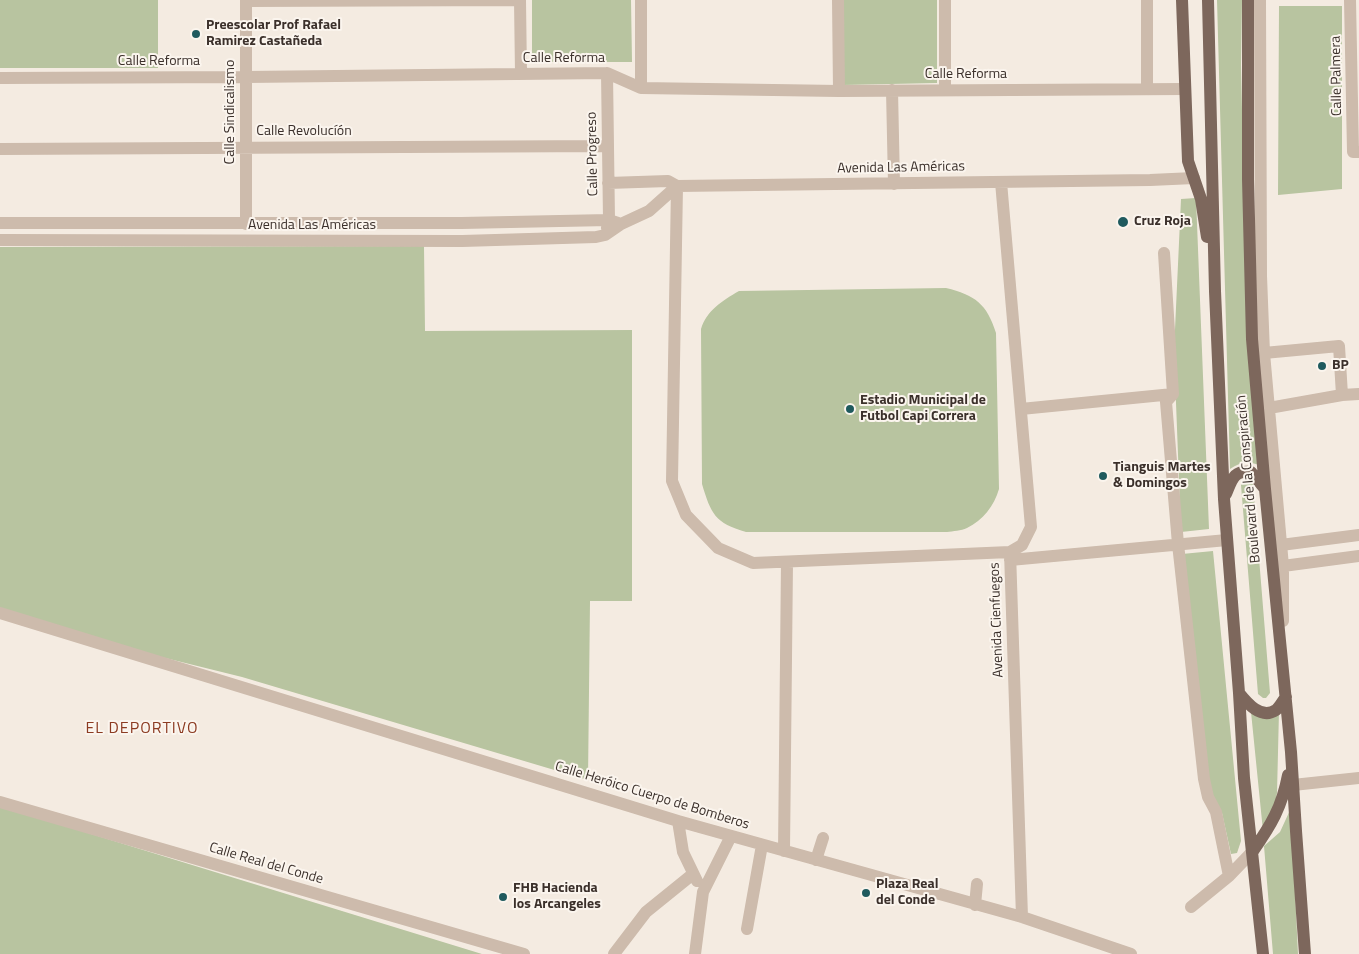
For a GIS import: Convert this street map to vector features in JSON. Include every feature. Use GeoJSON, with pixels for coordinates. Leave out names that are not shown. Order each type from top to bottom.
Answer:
{"type":"FeatureCollection","features":[{"type":"Feature","properties":{"kind":"main road"},"geometry":{"type":"LineString","coordinates":[[1182,0],[1188,162],[1201,199],[1215,291]]}},
{"type":"Feature","properties":{"kind":"main road","name":"Boulevard de la Conspiración"},"geometry":{"type":"LineString","coordinates":[[1208,0],[1215,291],[1224,499],[1244,778],[1263,954]]}},
{"type":"Feature","properties":{"kind":"main road","name":"Boulevard de la Conspiración"},"geometry":{"type":"LineString","coordinates":[[1248,0],[1248,179],[1252,339],[1291,752],[1305,954]]}},
{"type":"Feature","properties":{"kind":"main road"},"geometry":{"type":"LineString","coordinates":[[1224,499],[1235,475],[1243,472],[1251,472],[1265,490]]}},
{"type":"Feature","properties":{"kind":"main road"},"geometry":{"type":"LineString","coordinates":[[1239,693],[1249,706],[1258,711],[1267,712],[1276,710],[1286,697]]}},
{"type":"Feature","properties":{"kind":"main road"},"geometry":{"type":"LineString","coordinates":[[1253,851],[1278,811],[1285,790],[1291,752]]}},
{"type":"Feature","properties":{"kind":"street"},"geometry":{"type":"LineString","coordinates":[[246,1],[520,0],[521,74]]}},
{"type":"Feature","properties":{"kind":"street"},"geometry":{"type":"LineString","coordinates":[[641,0],[641,88]]}},
{"type":"Feature","properties":{"kind":"street"},"geometry":{"type":"LineString","coordinates":[[838,0],[839,91]]}},
{"type":"Feature","properties":{"kind":"street"},"geometry":{"type":"LineString","coordinates":[[945,0],[945,90]]}},
{"type":"Feature","properties":{"kind":"street"},"geometry":{"type":"LineString","coordinates":[[1146,0],[1147,89]]}},
{"type":"Feature","properties":{"kind":"street"},"geometry":{"type":"LineString","coordinates":[[1260,0],[1261,276],[1264,353],[1283,566],[1282,664]]}},
{"type":"Feature","properties":{"kind":"street","name":"Calle Palmera"},"geometry":{"type":"LineString","coordinates":[[1350,0],[1356,152]]}},
{"type":"Feature","properties":{"kind":"street","name":"Calle Sindicalismo"},"geometry":{"type":"LineString","coordinates":[[246,1],[246,224]]}},
{"type":"Feature","properties":{"kind":"street","name":"Calle Reforma"},"geometry":{"type":"LineString","coordinates":[[0,78],[608,72],[641,88],[839,91],[1185,89]]}},
{"type":"Feature","properties":{"kind":"street","name":"Calle Progreso"},"geometry":{"type":"LineString","coordinates":[[605,235],[609,220],[608,72]]}},
{"type":"Feature","properties":{"kind":"street"},"geometry":{"type":"LineString","coordinates":[[892,90],[894,184]]}},
{"type":"Feature","properties":{"kind":"street","name":"Calle Revolucíón"},"geometry":{"type":"LineString","coordinates":[[0,149],[607,146]]}},
{"type":"Feature","properties":{"kind":"street","name":"Avenida Las Américas"},"geometry":{"type":"LineString","coordinates":[[0,240],[462,241],[596,237],[605,235],[621,224],[649,211],[677,186],[1194,178]]}},
{"type":"Feature","properties":{"kind":"street"},"geometry":{"type":"LineString","coordinates":[[608,183],[668,181],[677,186],[672,481],[686,515],[718,548],[753,563],[1010,556],[1227,540]]}},
{"type":"Feature","properties":{"kind":"street","name":"Avenida Cienfuegos"},"geometry":{"type":"LineString","coordinates":[[1001,182],[1031,527],[1022,545],[1010,556],[1022,918]]}},
{"type":"Feature","properties":{"kind":"street","name":"Avenida Las Américas"},"geometry":{"type":"LineString","coordinates":[[0,224],[461,223],[609,220],[621,224]]}},
{"type":"Feature","properties":{"kind":"street"},"geometry":{"type":"LineString","coordinates":[[90,223],[90,240]]}},
{"type":"Feature","properties":{"kind":"street"},"geometry":{"type":"LineString","coordinates":[[461,223],[462,241]]}},
{"type":"Feature","properties":{"kind":"street"},"geometry":{"type":"LineString","coordinates":[[219,224],[219,241]]}},
{"type":"Feature","properties":{"kind":"street"},"geometry":{"type":"LineString","coordinates":[[1164,253],[1172,394],[1166,402],[1178,544],[1204,779],[1208,797],[1216,812],[1230,876]]}},
{"type":"Feature","properties":{"kind":"street"},"geometry":{"type":"LineString","coordinates":[[1264,353],[1339,346],[1342,395]]}},
{"type":"Feature","properties":{"kind":"street"},"geometry":{"type":"LineString","coordinates":[[1021,409],[1172,394]]}},
{"type":"Feature","properties":{"kind":"street"},"geometry":{"type":"LineString","coordinates":[[1269,408],[1342,395],[1359,394]]}},
{"type":"Feature","properties":{"kind":"street"},"geometry":{"type":"LineString","coordinates":[[1281,545],[1359,535]]}},
{"type":"Feature","properties":{"kind":"street"},"geometry":{"type":"LineString","coordinates":[[1283,566],[1359,556]]}},
{"type":"Feature","properties":{"kind":"street"},"geometry":{"type":"LineString","coordinates":[[784,851],[786,562]]}},
{"type":"Feature","properties":{"kind":"street","name":"Calle Heróico Cuerpo de Bomberos"},"geometry":{"type":"LineString","coordinates":[[0,613],[678,821],[975,904],[1131,954]]}},
{"type":"Feature","properties":{"kind":"street"},"geometry":{"type":"LineString","coordinates":[[1293,785],[1359,778]]}},
{"type":"Feature","properties":{"kind":"street","name":"Calle Real del Conde"},"geometry":{"type":"LineString","coordinates":[[0,802],[524,954]]}},
{"type":"Feature","properties":{"kind":"street"},"geometry":{"type":"LineString","coordinates":[[678,821],[684,852],[703,892]]}},
{"type":"Feature","properties":{"kind":"street"},"geometry":{"type":"LineString","coordinates":[[695,954],[703,892],[731,836]]}},
{"type":"Feature","properties":{"kind":"street"},"geometry":{"type":"LineString","coordinates":[[816,860],[823,838]]}},
{"type":"Feature","properties":{"kind":"street"},"geometry":{"type":"LineString","coordinates":[[747,929],[762,845]]}},
{"type":"Feature","properties":{"kind":"street"},"geometry":{"type":"LineString","coordinates":[[1191,907],[1230,876],[1253,851]]}},
{"type":"Feature","properties":{"kind":"street"},"geometry":{"type":"LineString","coordinates":[[614,954],[646,912],[693,874]]}},
{"type":"Feature","properties":{"kind":"street"},"geometry":{"type":"LineString","coordinates":[[975,904],[976,884]]}},
{"type":"Feature","properties":{"kind":"green space"},"geometry":{"type":"Polygon","coordinates":[[[0,0],[158,0],[158,68],[0,68],[0,0]]]}},
{"type":"Feature","properties":{"kind":"green space"},"geometry":{"type":"Polygon","coordinates":[[[532,0],[631,0],[632,62],[532,62],[532,0]]]}},
{"type":"Feature","properties":{"kind":"green space"},"geometry":{"type":"Polygon","coordinates":[[[843,0],[937,0],[937,83],[843,85],[843,0]]]}},
{"type":"Feature","properties":{"kind":"green space"},"geometry":{"type":"Polygon","coordinates":[[[1217,0],[1242,0],[1241,65],[1244,201],[1259,465],[1244,463],[1230,469],[1217,0]]]}},
{"type":"Feature","properties":{"kind":"green space"},"geometry":{"type":"Polygon","coordinates":[[[1279,6],[1342,6],[1342,189],[1278,195],[1279,6]]]}},
{"type":"Feature","properties":{"kind":"green space"},"geometry":{"type":"Polygon","coordinates":[[[1196,198],[1209,529],[1181,532],[1174,351],[1181,199],[1196,198]]]}},
{"type":"Feature","properties":{"kind":"green space"},"geometry":{"type":"Polygon","coordinates":[[[424,246],[425,331],[632,330],[632,601],[590,601],[588,780],[242,677],[149,654],[0,609],[0,247],[424,246]]]}},
{"type":"Feature","properties":{"kind":"green space","name":"Estadio Municipal de Futbol Capi Correra"},"geometry":{"type":"Polygon","coordinates":[[[946,288],[965,294],[979,302],[988,315],[996,333],[999,489],[991,507],[983,517],[967,528],[947,532],[746,532],[721,521],[708,503],[702,484],[701,329],[711,311],[721,302],[739,291],[946,288]]]}},
{"type":"Feature","properties":{"kind":"green space"},"geometry":{"type":"Polygon","coordinates":[[[1245,480],[1249,480],[1253,484],[1270,693],[1266,698],[1258,694],[1241,485],[1245,480]]]}},
{"type":"Feature","properties":{"kind":"green space"},"geometry":{"type":"Polygon","coordinates":[[[1213,551],[1241,841],[1237,853],[1231,854],[1222,813],[1210,794],[1182,554],[1213,551]]]}},
{"type":"Feature","properties":{"kind":"green space"},"geometry":{"type":"Polygon","coordinates":[[[1279,711],[1277,793],[1273,815],[1263,831],[1251,712],[1279,711]]]}},
{"type":"Feature","properties":{"kind":"green space"},"geometry":{"type":"Polygon","coordinates":[[[0,806],[482,954],[0,954],[0,806]]]}},
{"type":"Feature","properties":{"kind":"green space"},"geometry":{"type":"Polygon","coordinates":[[[1291,808],[1298,954],[1273,954],[1264,846],[1280,832],[1291,808]]]}},
{"type":"Feature","properties":{"kind":"place","name":"Preescolar Prof Rafael Ramirez Castañeda"},"geometry":{"type":"Point","coordinates":[196,34]}},
{"type":"Feature","properties":{"kind":"place","name":"Cruz Roja"},"geometry":{"type":"Point","coordinates":[1123,222]}},
{"type":"Feature","properties":{"kind":"place","name":"BP"},"geometry":{"type":"Point","coordinates":[1322,366]}},
{"type":"Feature","properties":{"kind":"place","name":"Estadio Municipal de Futbol Capi Correra"},"geometry":{"type":"Point","coordinates":[850,409]}},
{"type":"Feature","properties":{"kind":"place","name":"Tianguis Martes & Domingos"},"geometry":{"type":"Point","coordinates":[1103,476]}},
{"type":"Feature","properties":{"kind":"place","name":"Plaza Real del Conde"},"geometry":{"type":"Point","coordinates":[866,893]}},
{"type":"Feature","properties":{"kind":"place","name":"FHB Hacienda los Arcangeles"},"geometry":{"type":"Point","coordinates":[503,897]}},
{"type":"Feature","properties":{"kind":"district","name":"EL DEPORTIVO"},"geometry":{"type":"Point","coordinates":[142,729]}}]}
